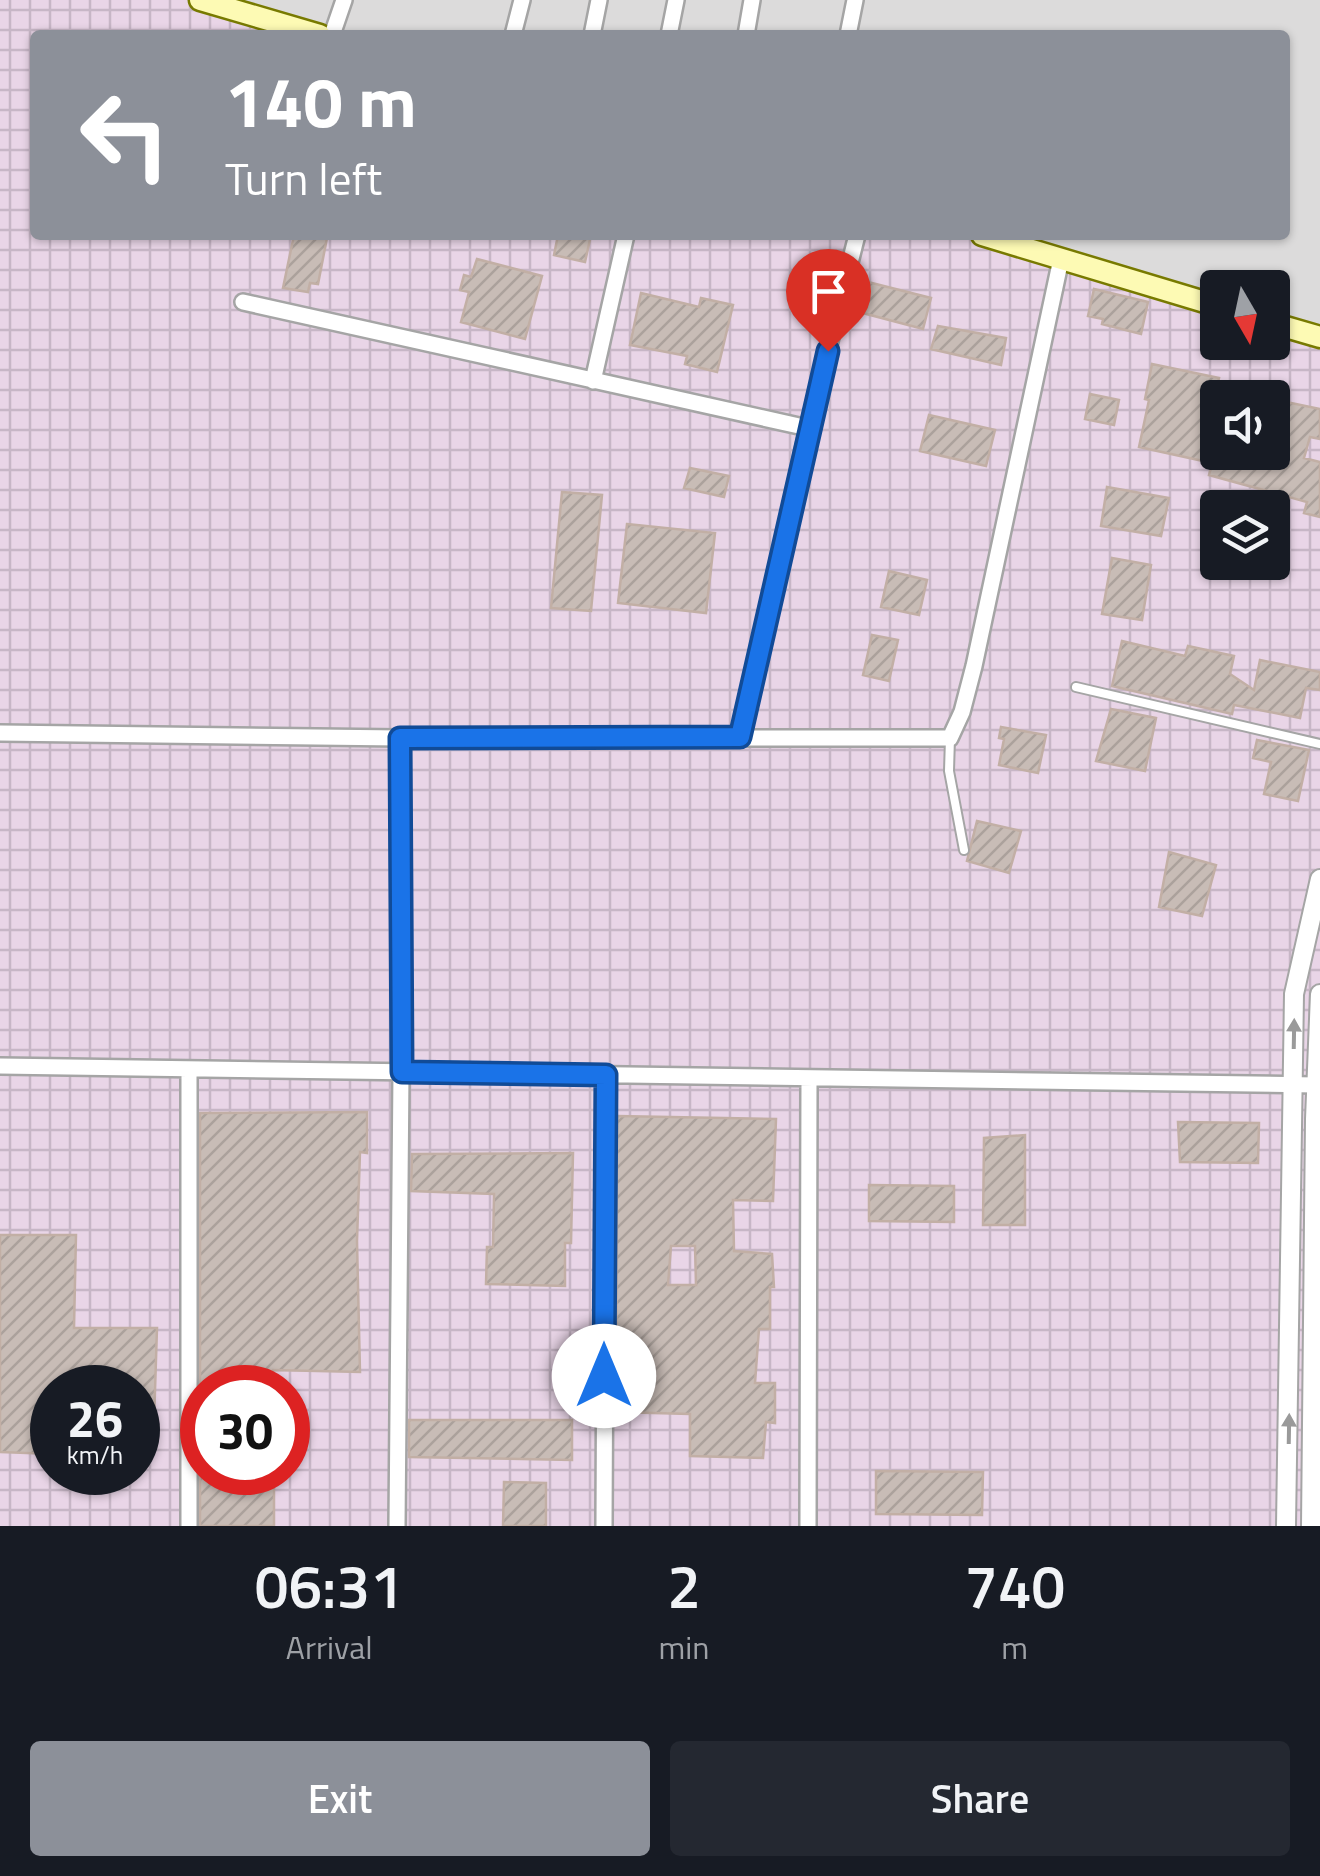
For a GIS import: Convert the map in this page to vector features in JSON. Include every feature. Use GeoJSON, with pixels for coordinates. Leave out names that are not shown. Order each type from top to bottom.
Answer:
{"type":"FeatureCollection","features":[{"type":"Feature","properties":{"kind":"main road"},"geometry":{"type":"LineString","coordinates":[[200,0],[303,30]]}},
{"type":"Feature","properties":{"kind":"main road"},"geometry":{"type":"LineString","coordinates":[[998,240],[1200,301]]}},
{"type":"Feature","properties":{"kind":"main road"},"geometry":{"type":"LineString","coordinates":[[1290,328],[1320,337]]}},
{"type":"Feature","properties":{"kind":"street"},"geometry":{"type":"LineString","coordinates":[[334,30],[344,0]]}},
{"type":"Feature","properties":{"kind":"street"},"geometry":{"type":"LineString","coordinates":[[514,30],[522,0]]}},
{"type":"Feature","properties":{"kind":"street"},"geometry":{"type":"LineString","coordinates":[[593,30],[599,0]]}},
{"type":"Feature","properties":{"kind":"street"},"geometry":{"type":"LineString","coordinates":[[669,30],[676,0]]}},
{"type":"Feature","properties":{"kind":"street"},"geometry":{"type":"LineString","coordinates":[[747,30],[752,0]]}},
{"type":"Feature","properties":{"kind":"street"},"geometry":{"type":"LineString","coordinates":[[849,30],[855,0]]}},
{"type":"Feature","properties":{"kind":"street"},"geometry":{"type":"LineString","coordinates":[[593,381],[625,240]]}},
{"type":"Feature","properties":{"kind":"street"},"geometry":{"type":"LineString","coordinates":[[740,737],[808,428],[856,240]]}},
{"type":"Feature","properties":{"kind":"street"},"geometry":{"type":"LineString","coordinates":[[0,733],[950,738],[962,712],[974,666],[1061,259]]}},
{"type":"Feature","properties":{"kind":"street"},"geometry":{"type":"LineString","coordinates":[[243,302],[808,428]]}},
{"type":"Feature","properties":{"kind":"street"},"geometry":{"type":"LineString","coordinates":[[396,1526],[402,1072],[400,738]]}},
{"type":"Feature","properties":{"kind":"street"},"geometry":{"type":"LineString","coordinates":[[1286,1526],[1294,994],[1320,879]]}},
{"type":"Feature","properties":{"kind":"street"},"geometry":{"type":"LineString","coordinates":[[1311,1526],[1320,994]]}},
{"type":"Feature","properties":{"kind":"street"},"geometry":{"type":"LineString","coordinates":[[0,1066],[1316,1085]]}},
{"type":"Feature","properties":{"kind":"street"},"geometry":{"type":"LineString","coordinates":[[189,1526],[190,1068]]}},
{"type":"Feature","properties":{"kind":"street"},"geometry":{"type":"LineString","coordinates":[[604,1526],[606,1075]]}},
{"type":"Feature","properties":{"kind":"street"},"geometry":{"type":"LineString","coordinates":[[808,1526],[809,1078]]}},
{"type":"Feature","properties":{"kind":"lane"},"geometry":{"type":"LineString","coordinates":[[1076,687],[1320,744]]}},
{"type":"Feature","properties":{"kind":"lane"},"geometry":{"type":"LineString","coordinates":[[950,738],[949,771],[964,850]]}},
{"type":"Feature","properties":{"kind":"shaded area"},"geometry":{"type":"Polygon","coordinates":[[[0,0],[200,0],[303,30],[30,30],[30,240],[999,240],[1200,301],[1200,360],[1290,360],[1290,328],[1320,337],[1320,1036],[1303,1526],[0,1526],[0,0]]]}},
{"type":"Feature","properties":{"kind":"shaded area"},"geometry":{"type":"Polygon","coordinates":[[[199,0],[1320,0],[1320,337],[1290,328],[1290,270],[1200,270],[1200,301],[999,240],[1290,240],[1290,30],[298,30],[199,0]]]}},
{"type":"Feature","properties":{"kind":"building"},"geometry":{"type":"Polygon","coordinates":[[[293,240],[327,240],[318,284],[310,283],[308,292],[283,288],[293,240]]]}},
{"type":"Feature","properties":{"kind":"building"},"geometry":{"type":"Polygon","coordinates":[[[557,240],[590,240],[585,262],[554,255],[557,240]]]}},
{"type":"Feature","properties":{"kind":"building"},"geometry":{"type":"Polygon","coordinates":[[[477,259],[542,276],[525,339],[461,322],[469,292],[460,290],[464,275],[471,277],[477,259]]]}},
{"type":"Feature","properties":{"kind":"building"},"geometry":{"type":"Polygon","coordinates":[[[868,282],[931,298],[923,329],[859,312],[868,282]]]}},
{"type":"Feature","properties":{"kind":"building"},"geometry":{"type":"Polygon","coordinates":[[[1094,289],[1148,302],[1141,334],[1102,324],[1103,319],[1088,316],[1094,289]]]}},
{"type":"Feature","properties":{"kind":"building"},"geometry":{"type":"Polygon","coordinates":[[[641,293],[699,307],[701,298],[733,305],[717,372],[685,364],[687,356],[630,345],[641,293]]]}},
{"type":"Feature","properties":{"kind":"building"},"geometry":{"type":"Polygon","coordinates":[[[938,326],[1006,338],[1001,365],[931,349],[938,326]]]}},
{"type":"Feature","properties":{"kind":"building"},"geometry":{"type":"Polygon","coordinates":[[[1152,364],[1219,378],[1200,380],[1200,460],[1139,447],[1149,400],[1145,399],[1152,364]]]}},
{"type":"Feature","properties":{"kind":"building"},"geometry":{"type":"Polygon","coordinates":[[[1090,394],[1119,400],[1114,425],[1085,419],[1090,394]]]}},
{"type":"Feature","properties":{"kind":"building"},"geometry":{"type":"Polygon","coordinates":[[[1290,403],[1320,409],[1320,439],[1310,437],[1304,458],[1320,462],[1320,517],[1304,513],[1307,502],[1290,497],[1290,490],[1263,490],[1209,475],[1210,470],[1290,470],[1290,403]]]}},
{"type":"Feature","properties":{"kind":"building"},"geometry":{"type":"Polygon","coordinates":[[[929,415],[995,430],[986,466],[920,451],[929,415]]]}},
{"type":"Feature","properties":{"kind":"building"},"geometry":{"type":"Polygon","coordinates":[[[690,468],[729,476],[724,497],[684,488],[690,468]]]}},
{"type":"Feature","properties":{"kind":"building"},"geometry":{"type":"Polygon","coordinates":[[[1107,487],[1169,498],[1161,536],[1101,526],[1107,487]]]}},
{"type":"Feature","properties":{"kind":"building"},"geometry":{"type":"Polygon","coordinates":[[[562,492],[602,495],[591,611],[551,608],[562,492]]]}},
{"type":"Feature","properties":{"kind":"building"},"geometry":{"type":"Polygon","coordinates":[[[627,524],[715,533],[706,613],[618,603],[627,524]]]}},
{"type":"Feature","properties":{"kind":"building"},"geometry":{"type":"Polygon","coordinates":[[[1112,558],[1151,565],[1142,620],[1102,614],[1112,558]]]}},
{"type":"Feature","properties":{"kind":"building"},"geometry":{"type":"Polygon","coordinates":[[[889,571],[927,580],[919,615],[881,607],[889,571]]]}},
{"type":"Feature","properties":{"kind":"building"},"geometry":{"type":"Polygon","coordinates":[[[872,635],[898,640],[889,681],[863,675],[872,635]]]}},
{"type":"Feature","properties":{"kind":"building"},"geometry":{"type":"Polygon","coordinates":[[[1122,641],[1185,656],[1188,646],[1234,656],[1230,674],[1254,690],[1260,660],[1320,672],[1320,690],[1306,688],[1300,718],[1234,705],[1232,714],[1112,686],[1122,641]]]}},
{"type":"Feature","properties":{"kind":"building"},"geometry":{"type":"Polygon","coordinates":[[[1111,709],[1156,718],[1145,771],[1096,761],[1111,709]]]}},
{"type":"Feature","properties":{"kind":"building"},"geometry":{"type":"Polygon","coordinates":[[[1001,727],[1046,735],[1038,773],[999,765],[1004,739],[999,738],[1001,727]]]}},
{"type":"Feature","properties":{"kind":"building"},"geometry":{"type":"Polygon","coordinates":[[[1257,740],[1309,750],[1298,801],[1264,794],[1271,762],[1253,758],[1257,740]]]}},
{"type":"Feature","properties":{"kind":"building"},"geometry":{"type":"Polygon","coordinates":[[[977,821],[1021,831],[1009,873],[967,861],[977,821]]]}},
{"type":"Feature","properties":{"kind":"building"},"geometry":{"type":"Polygon","coordinates":[[[1169,852],[1216,865],[1202,916],[1159,907],[1169,852]]]}},
{"type":"Feature","properties":{"kind":"building"},"geometry":{"type":"Polygon","coordinates":[[[367,1112],[367,1153],[360,1152],[357,1241],[360,1372],[310,1371],[310,1365],[200,1365],[200,1113],[367,1112]]]}},
{"type":"Feature","properties":{"kind":"building"},"geometry":{"type":"Polygon","coordinates":[[[617,1116],[776,1119],[773,1201],[733,1200],[734,1251],[772,1254],[770,1329],[759,1329],[755,1383],[775,1383],[775,1423],[766,1422],[763,1458],[690,1456],[690,1414],[616,1412],[617,1116]],[[671,1246],[668,1285],[696,1285],[695,1246],[671,1246]]]}},
{"type":"Feature","properties":{"kind":"building"},"geometry":{"type":"Polygon","coordinates":[[[1178,1122],[1259,1123],[1258,1163],[1180,1162],[1178,1122]]]}},
{"type":"Feature","properties":{"kind":"building"},"geometry":{"type":"Polygon","coordinates":[[[1025,1135],[1025,1225],[983,1225],[984,1138],[1025,1135]]]}},
{"type":"Feature","properties":{"kind":"building"},"geometry":{"type":"Polygon","coordinates":[[[573,1153],[571,1243],[565,1243],[565,1286],[486,1284],[487,1247],[493,1247],[494,1194],[411,1191],[412,1154],[573,1153]]]}},
{"type":"Feature","properties":{"kind":"building"},"geometry":{"type":"Polygon","coordinates":[[[869,1185],[954,1186],[954,1222],[869,1221],[869,1185]]]}},
{"type":"Feature","properties":{"kind":"building"},"geometry":{"type":"Polygon","coordinates":[[[0,1235],[76,1235],[74,1328],[157,1328],[156,1365],[30,1365],[30,1453],[0,1452],[0,1235]]]}},
{"type":"Feature","properties":{"kind":"building"},"geometry":{"type":"Polygon","coordinates":[[[409,1420],[572,1420],[572,1460],[409,1457],[409,1420]]]}},
{"type":"Feature","properties":{"kind":"building"},"geometry":{"type":"Polygon","coordinates":[[[876,1471],[983,1472],[982,1515],[876,1514],[876,1471]]]}},
{"type":"Feature","properties":{"kind":"building"},"geometry":{"type":"Polygon","coordinates":[[[504,1482],[546,1483],[546,1526],[503,1526],[504,1482]]]}},
{"type":"Feature","properties":{"kind":"building"},"geometry":{"type":"Polygon","coordinates":[[[200,1495],[274,1495],[274,1526],[200,1526],[200,1495]]]}},
{"type":"Feature","properties":{"kind":"route"},"geometry":{"type":"LineString","coordinates":[[604,1376],[606,1075],[402,1072],[400,738],[740,737],[828,351]]}}]}
